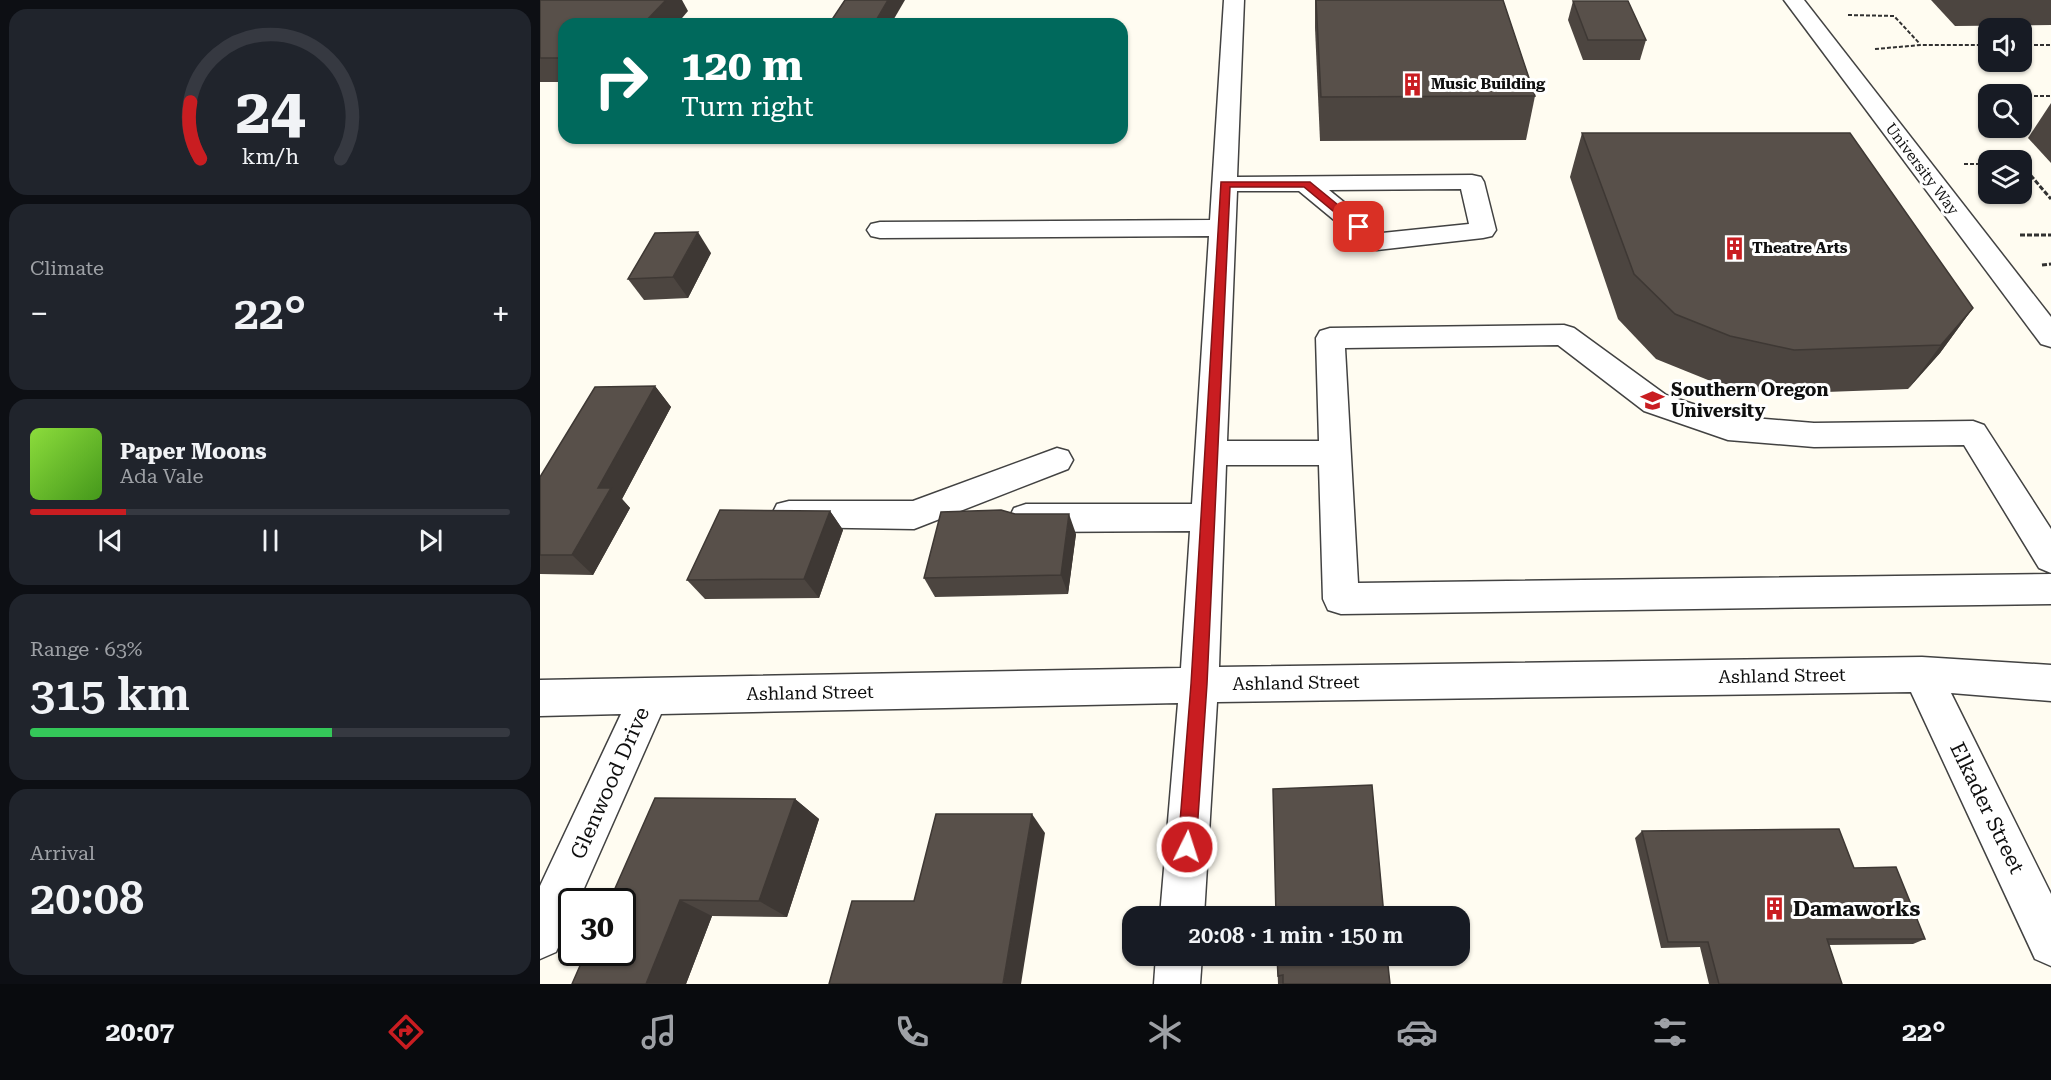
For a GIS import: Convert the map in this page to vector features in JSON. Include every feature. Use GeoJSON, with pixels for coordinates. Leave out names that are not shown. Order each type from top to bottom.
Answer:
{"type":"FeatureCollection","features":[{"type":"Feature","properties":{"kind":"street"},"geometry":{"type":"LineString","coordinates":[[1183,906],[1199,684],[1234,0]]}},
{"type":"Feature","properties":{"kind":"street","name":"University Way"},"geometry":{"type":"LineString","coordinates":[[1794,0],[2051,337]]}},
{"type":"Feature","properties":{"kind":"street"},"geometry":{"type":"LineString","coordinates":[[1225,184],[1472,182],[1483,230],[1377,242],[1306,184]]}},
{"type":"Feature","properties":{"kind":"street"},"geometry":{"type":"LineString","coordinates":[[880,230],[1222,228]]}},
{"type":"Feature","properties":{"kind":"street"},"geometry":{"type":"LineString","coordinates":[[2051,558],[2040,522],[1972,433],[1814,435],[1728,428],[1655,403],[1564,336],[1330,338],[1341,599],[2051,589]]}},
{"type":"Feature","properties":{"kind":"street"},"geometry":{"type":"LineString","coordinates":[[1211,453],[1335,453]]}},
{"type":"Feature","properties":{"kind":"street"},"geometry":{"type":"LineString","coordinates":[[760,514],[914,515],[1057,460]]}},
{"type":"Feature","properties":{"kind":"street"},"geometry":{"type":"LineString","coordinates":[[1023,518],[1208,517]]}},
{"type":"Feature","properties":{"kind":"street","name":"Ashland Street"},"geometry":{"type":"LineString","coordinates":[[540,698],[1199,684],[1922,674],[2051,683]]}},
{"type":"Feature","properties":{"kind":"street","name":"Elkader Street"},"geometry":{"type":"LineString","coordinates":[[1922,674],[2051,943]]}},
{"type":"Feature","properties":{"kind":"street","name":"Glenwood Drive"},"geometry":{"type":"LineString","coordinates":[[540,936],[649,696]]}},
{"type":"Feature","properties":{"kind":"street"},"geometry":{"type":"LineString","coordinates":[[1177,984],[1178,966]]}},
{"type":"Feature","properties":{"kind":"path"},"geometry":{"type":"LineString","coordinates":[[1842,14],[1894,16],[1921,45]]}},
{"type":"Feature","properties":{"kind":"path"},"geometry":{"type":"LineString","coordinates":[[1869,49],[1921,45],[1978,45]]}},
{"type":"Feature","properties":{"kind":"path"},"geometry":{"type":"LineString","coordinates":[[2032,45],[2051,45]]}},
{"type":"Feature","properties":{"kind":"path"},"geometry":{"type":"LineString","coordinates":[[2032,96],[2051,96]]}},
{"type":"Feature","properties":{"kind":"path"},"geometry":{"type":"LineString","coordinates":[[2032,177],[2051,199]]}},
{"type":"Feature","properties":{"kind":"building"},"geometry":{"type":"Polygon","coordinates":[[[540,0],[666,0],[649,18],[558,18],[558,58],[540,58],[540,0]]]}},
{"type":"Feature","properties":{"kind":"building"},"geometry":{"type":"Polygon","coordinates":[[[845,0],[888,0],[878,18],[833,18],[845,0]]]}},
{"type":"Feature","properties":{"kind":"building"},"geometry":{"type":"Polygon","coordinates":[[[1316,0],[1503,0],[1535,96],[1321,97],[1316,0]]]}},
{"type":"Feature","properties":{"kind":"building"},"geometry":{"type":"Polygon","coordinates":[[[1573,1],[1628,1],[1646,40],[1588,40],[1573,1]]]}},
{"type":"Feature","properties":{"kind":"building","name":"Theatre Arts"},"geometry":{"type":"Polygon","coordinates":[[[1582,133],[1850,133],[1973,308],[1941,345],[1794,350],[1730,336],[1675,314],[1634,274],[1582,133]]]}},
{"type":"Feature","properties":{"kind":"building"},"geometry":{"type":"Polygon","coordinates":[[[698,232],[673,277],[628,279],[655,233],[698,232]]]}},
{"type":"Feature","properties":{"kind":"building"},"geometry":{"type":"Polygon","coordinates":[[[655,386],[598,488],[611,488],[572,555],[540,555],[540,477],[595,387],[655,386]]]}},
{"type":"Feature","properties":{"kind":"building"},"geometry":{"type":"Polygon","coordinates":[[[720,510],[830,511],[804,579],[687,580],[720,510]]]}},
{"type":"Feature","properties":{"kind":"building"},"geometry":{"type":"Polygon","coordinates":[[[1001,510],[1015,514],[1069,514],[1061,575],[924,578],[941,512],[1001,510]]]}},
{"type":"Feature","properties":{"kind":"building"},"geometry":{"type":"Polygon","coordinates":[[[1372,785],[1383,906],[1276,906],[1273,789],[1372,785]]]}},
{"type":"Feature","properties":{"kind":"building"},"geometry":{"type":"Polygon","coordinates":[[[655,798],[795,799],[759,901],[680,900],[646,984],[572,984],[580,966],[636,966],[636,888],[615,888],[655,798]]]}},
{"type":"Feature","properties":{"kind":"building"},"geometry":{"type":"Polygon","coordinates":[[[936,814],[1032,814],[1003,984],[829,984],[852,901],[914,901],[936,814]]]}},
{"type":"Feature","properties":{"kind":"building","name":"Damaworks"},"geometry":{"type":"Polygon","coordinates":[[[1839,829],[1854,868],[1896,867],[1925,939],[1827,939],[1842,984],[1719,984],[1708,942],[1668,942],[1642,831],[1839,829]]]}},
{"type":"Feature","properties":{"kind":"building"},"geometry":{"type":"Polygon","coordinates":[[[1278,966],[1388,966],[1390,984],[1283,984],[1283,975],[1278,976],[1278,966]]]}},
{"type":"Feature","properties":{"kind":"place","name":"Music Building"},"geometry":{"type":"Point","coordinates":[1413,84]}},
{"type":"Feature","properties":{"kind":"place","name":"Theatre Arts"},"geometry":{"type":"Point","coordinates":[1734,248]}},
{"type":"Feature","properties":{"kind":"place","name":"Southern Oregon University"},"geometry":{"type":"Point","coordinates":[1653,400]}},
{"type":"Feature","properties":{"kind":"place","name":"Damaworks"},"geometry":{"type":"Point","coordinates":[1775,909]}},
{"type":"Feature","properties":{"kind":"route"},"geometry":{"type":"LineString","coordinates":[[1187,847],[1199,684],[1225,184],[1306,184],[1359,227]]}}]}
